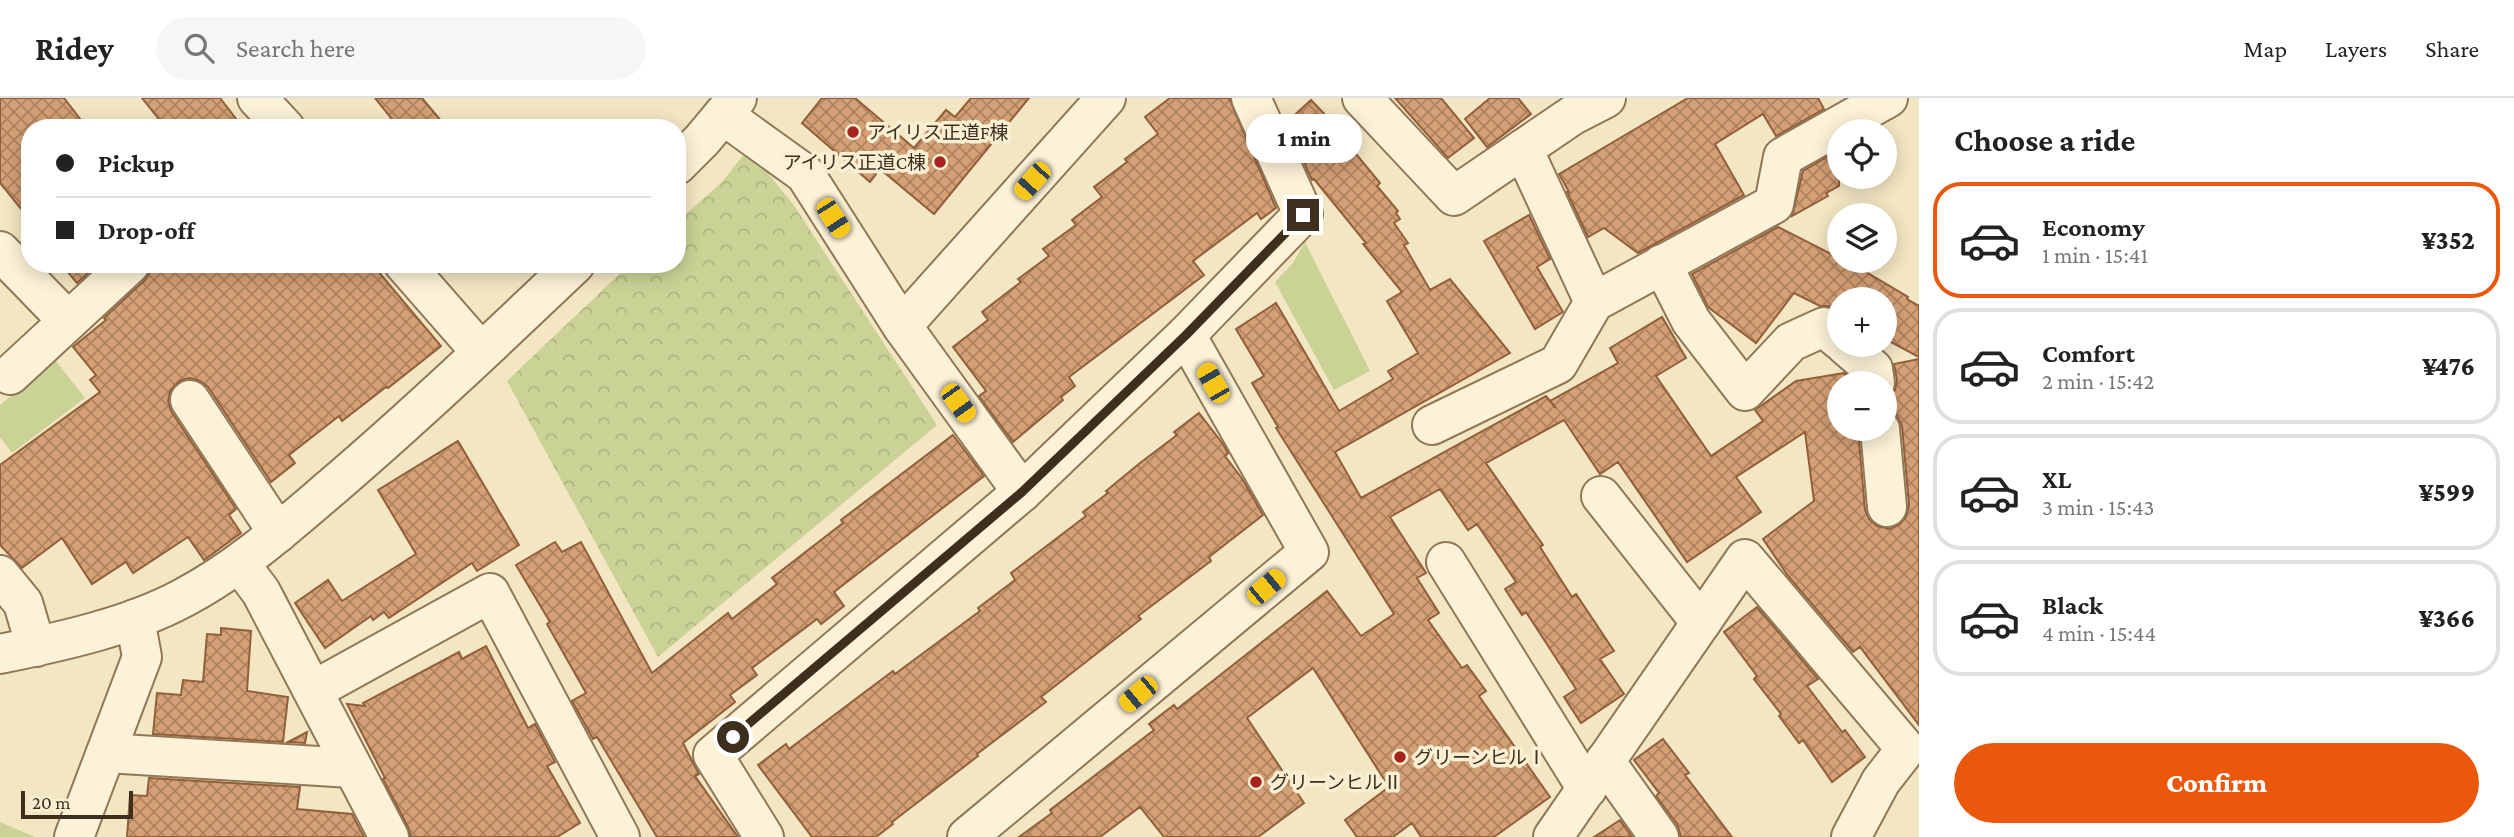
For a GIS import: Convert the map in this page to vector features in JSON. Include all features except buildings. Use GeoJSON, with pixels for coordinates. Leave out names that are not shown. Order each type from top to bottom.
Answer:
{"type":"FeatureCollection","features":[{"type":"Feature","properties":{"kind":"street"},"geometry":{"type":"LineString","coordinates":[[902,326],[1106,98]]}},
{"type":"Feature","properties":{"kind":"street"},"geometry":{"type":"LineString","coordinates":[[764,837],[713,755],[1022,492],[1186,335],[1303,215],[1251,98]]}},
{"type":"Feature","properties":{"kind":"street"},"geometry":{"type":"LineString","coordinates":[[1362,98],[1454,196],[1523,149],[1567,106],[1606,98]]}},
{"type":"Feature","properties":{"kind":"street"},"geometry":{"type":"LineString","coordinates":[[1432,425],[1558,364],[1594,302],[1774,204],[1783,158],[1888,98]]}},
{"type":"Feature","properties":{"kind":"street"},"geometry":{"type":"LineString","coordinates":[[686,155],[730,106],[805,174],[902,326],[1022,492]]}},
{"type":"Feature","properties":{"kind":"street"},"geometry":{"type":"LineString","coordinates":[[1523,149],[1594,302]]}},
{"type":"Feature","properties":{"kind":"street"},"geometry":{"type":"LineString","coordinates":[[0,251],[21,273]]}},
{"type":"Feature","properties":{"kind":"street"},"geometry":{"type":"LineString","coordinates":[[1662,264],[1691,321],[1745,391],[1791,342],[1824,327],[1827,330]]}},
{"type":"Feature","properties":{"kind":"street"},"geometry":{"type":"LineString","coordinates":[[21,273],[68,321]]}},
{"type":"Feature","properties":{"kind":"street"},"geometry":{"type":"LineString","coordinates":[[10,375],[120,273]]}},
{"type":"Feature","properties":{"kind":"street"},"geometry":{"type":"LineString","coordinates":[[412,273],[481,352]]}},
{"type":"Feature","properties":{"kind":"street"},"geometry":{"type":"LineString","coordinates":[[17,583],[23,603],[18,650],[135,619],[181,599],[240,564],[278,533],[392,435],[565,273]]}},
{"type":"Feature","properties":{"kind":"street"},"geometry":{"type":"LineString","coordinates":[[967,837],[1309,552],[1186,335]]}},
{"type":"Feature","properties":{"kind":"street"},"geometry":{"type":"LineString","coordinates":[[1860,357],[1874,371]]}},
{"type":"Feature","properties":{"kind":"street"},"geometry":{"type":"LineString","coordinates":[[190,400],[278,533]]}},
{"type":"Feature","properties":{"kind":"street"},"geometry":{"type":"LineString","coordinates":[[1881,441],[1888,507]]}},
{"type":"Feature","properties":{"kind":"street"},"geometry":{"type":"LineString","coordinates":[[1601,496],[1701,623]]}},
{"type":"Feature","properties":{"kind":"street"},"geometry":{"type":"LineString","coordinates":[[1553,837],[1745,558],[1906,749],[1881,781],[1851,837]]}},
{"type":"Feature","properties":{"kind":"street"},"geometry":{"type":"LineString","coordinates":[[1446,562],[1596,775],[1659,837]]}},
{"type":"Feature","properties":{"kind":"street"},"geometry":{"type":"LineString","coordinates":[[240,564],[261,592],[389,837]]}},
{"type":"Feature","properties":{"kind":"street"},"geometry":{"type":"LineString","coordinates":[[314,690],[490,593],[620,837]]}},
{"type":"Feature","properties":{"kind":"street"},"geometry":{"type":"LineString","coordinates":[[74,837],[142,657],[135,619]]}},
{"type":"Feature","properties":{"kind":"street"},"geometry":{"type":"LineString","coordinates":[[106,753],[351,768]]}},
{"type":"Feature","properties":{"kind":"green space"},"geometry":{"type":"Polygon","coordinates":[[[748,149],[793,204],[937,425],[658,657],[507,381],[621,273],[686,273],[686,214],[723,181],[748,149]]]}},
{"type":"Feature","properties":{"kind":"green space"},"geometry":{"type":"Polygon","coordinates":[[[1305,242],[1370,371],[1334,390],[1275,282],[1293,263],[1305,242]]]}},
{"type":"Feature","properties":{"kind":"green space"},"geometry":{"type":"Polygon","coordinates":[[[55,360],[85,398],[12,453],[0,437],[0,405],[55,360]]]}},
{"type":"Feature","properties":{"kind":"green space"},"geometry":{"type":"Polygon","coordinates":[[[0,822],[35,837],[0,837],[0,822]]]}},
{"type":"Feature","properties":{"kind":"place","name":"アイリス正道F棟"},"geometry":{"type":"Point","coordinates":[853,132]}},
{"type":"Feature","properties":{"kind":"place","name":"アイリス正道C棟"},"geometry":{"type":"Point","coordinates":[940,162]}},
{"type":"Feature","properties":{"kind":"place","name":"グリーンヒルⅠ"},"geometry":{"type":"Point","coordinates":[1400,757]}},
{"type":"Feature","properties":{"kind":"place","name":"グリーンヒルⅡ"},"geometry":{"type":"Point","coordinates":[1256,782]}},
{"type":"Feature","properties":{"kind":"route"},"geometry":{"type":"LineString","coordinates":[[733,737],[1022,492],[1186,335],[1303,215]]}}]}
